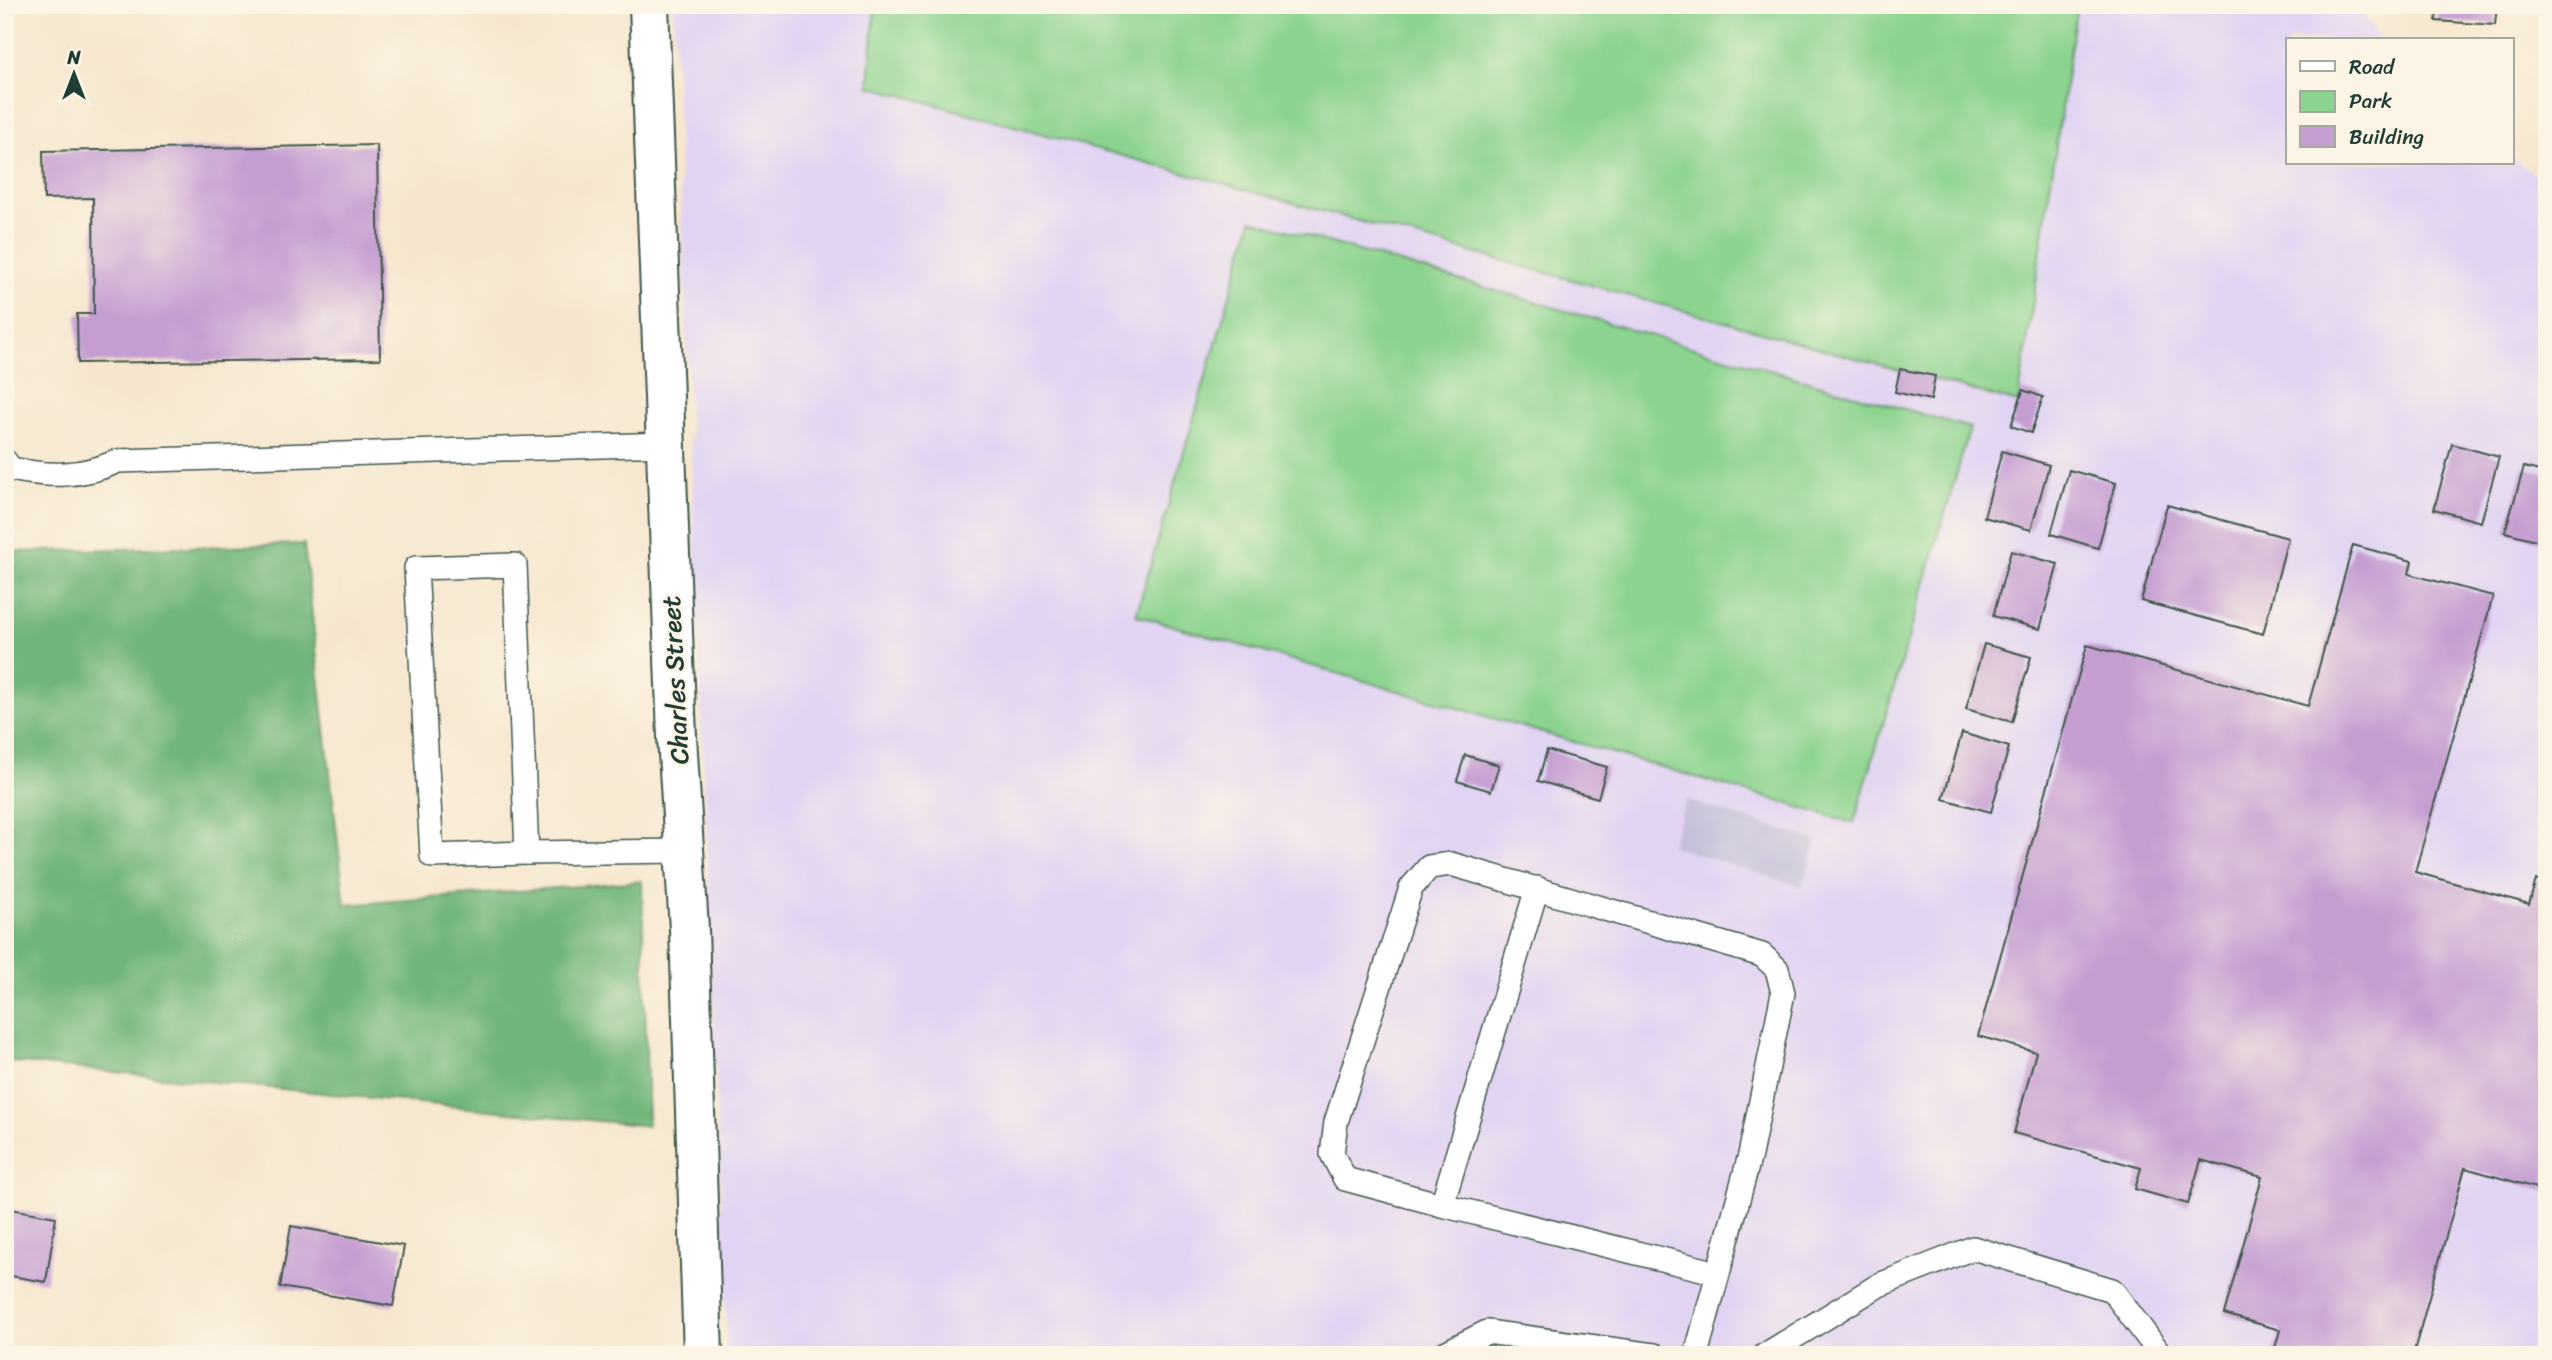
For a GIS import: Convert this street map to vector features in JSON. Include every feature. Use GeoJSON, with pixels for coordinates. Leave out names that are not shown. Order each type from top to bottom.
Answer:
{"type":"FeatureCollection","features":[{"type":"Feature","properties":{"kind":"street","name":"Charles Street"},"geometry":{"type":"LineString","coordinates":[[649,5],[702,1355]]}},
{"type":"Feature","properties":{"kind":"lane"},"geometry":{"type":"LineString","coordinates":[[5,461],[11,469],[46,476],[96,471],[118,461],[666,444]]}},
{"type":"Feature","properties":{"kind":"lane"},"geometry":{"type":"LineString","coordinates":[[527,853],[515,565],[416,568],[432,856],[684,851]]}},
{"type":"Feature","properties":{"kind":"lane"},"geometry":{"type":"LineString","coordinates":[[1696,1355],[1750,1155],[1783,993],[1777,969],[1762,955],[1537,888],[1451,864],[1429,867],[1411,888],[1336,1122],[1332,1154],[1345,1179],[1718,1273]]}},
{"type":"Feature","properties":{"kind":"lane"},"geometry":{"type":"LineString","coordinates":[[1442,1205],[1537,888]]}},
{"type":"Feature","properties":{"kind":"lane"},"geometry":{"type":"LineString","coordinates":[[1765,1355],[1878,1285],[1973,1248],[2112,1290],[2161,1355]]}},
{"type":"Feature","properties":{"kind":"lane"},"geometry":{"type":"LineString","coordinates":[[1441,1355],[1487,1332],[1654,1355]]}},
{"type":"Feature","properties":{"kind":"shaded area"},"geometry":{"type":"Polygon","coordinates":[[[673,5],[2354,5],[2381,38],[2286,38],[2286,164],[2514,164],[2514,159],[2547,183],[2547,1355],[727,1355],[673,5]]]}},
{"type":"Feature","properties":{"kind":"shaded area"},"geometry":{"type":"Polygon","coordinates":[[[1686,800],[1817,841],[1802,887],[1671,846],[1686,800]]]}},
{"type":"Feature","properties":{"kind":"green space"},"geometry":{"type":"Polygon","coordinates":[[[875,5],[2077,5],[2018,403],[869,86],[875,5]]]}},
{"type":"Feature","properties":{"kind":"green space"},"geometry":{"type":"Polygon","coordinates":[[[1252,220],[1970,428],[1854,823],[1136,615],[1252,220]]]}},
{"type":"Feature","properties":{"kind":"green space"},"geometry":{"type":"Polygon","coordinates":[[[304,544],[345,905],[642,881],[648,1126],[5,1061],[5,552],[304,544]]]}},
{"type":"Feature","properties":{"kind":"building"},"geometry":{"type":"Polygon","coordinates":[[[2438,5],[2497,5],[2495,25],[2436,21],[2438,5]]]}},
{"type":"Feature","properties":{"kind":"building"},"geometry":{"type":"Polygon","coordinates":[[[377,145],[380,359],[78,363],[77,314],[94,314],[93,198],[44,199],[43,151],[377,145]]]}},
{"type":"Feature","properties":{"kind":"building"},"geometry":{"type":"Polygon","coordinates":[[[1900,369],[1935,376],[1931,400],[1895,392],[1900,369]]]}},
{"type":"Feature","properties":{"kind":"building"},"geometry":{"type":"Polygon","coordinates":[[[2023,390],[2043,397],[2031,433],[2011,426],[2023,390]]]}},
{"type":"Feature","properties":{"kind":"building"},"geometry":{"type":"Polygon","coordinates":[[[2452,444],[2499,457],[2481,522],[2434,509],[2452,444]]]}},
{"type":"Feature","properties":{"kind":"building"},"geometry":{"type":"Polygon","coordinates":[[[2002,451],[2049,465],[2031,530],[1984,517],[2002,451]]]}},
{"type":"Feature","properties":{"kind":"building"},"geometry":{"type":"Polygon","coordinates":[[[2524,467],[2547,473],[2547,543],[2505,532],[2524,467]]]}},
{"type":"Feature","properties":{"kind":"building"},"geometry":{"type":"Polygon","coordinates":[[[2069,470],[2116,483],[2098,548],[2051,534],[2069,470]]]}},
{"type":"Feature","properties":{"kind":"building"},"geometry":{"type":"Polygon","coordinates":[[[2167,505],[2288,538],[2263,634],[2141,601],[2167,505]]]}},
{"type":"Feature","properties":{"kind":"building"},"geometry":{"type":"Polygon","coordinates":[[[2353,545],[2412,561],[2409,574],[2493,596],[2415,872],[2529,904],[2536,880],[2547,884],[2547,1191],[2465,1168],[2413,1355],[2273,1355],[2280,1330],[2224,1314],[2262,1177],[2201,1160],[2188,1204],[2135,1189],[2141,1168],[2014,1133],[2036,1052],[1978,1036],[2087,645],[2308,706],[2353,545]]]}},
{"type":"Feature","properties":{"kind":"building"},"geometry":{"type":"Polygon","coordinates":[[[2011,551],[2058,564],[2040,629],[1993,616],[2011,551]]]}},
{"type":"Feature","properties":{"kind":"building"},"geometry":{"type":"Polygon","coordinates":[[[1984,644],[2031,657],[2012,722],[1966,709],[1984,644]]]}},
{"type":"Feature","properties":{"kind":"building"},"geometry":{"type":"Polygon","coordinates":[[[1962,733],[2009,747],[1991,812],[1943,799],[1962,733]]]}},
{"type":"Feature","properties":{"kind":"building"},"geometry":{"type":"Polygon","coordinates":[[[1547,750],[1607,767],[1598,798],[1538,781],[1547,750]]]}},
{"type":"Feature","properties":{"kind":"building"},"geometry":{"type":"Polygon","coordinates":[[[1465,755],[1499,765],[1491,791],[1457,781],[1465,755]]]}},
{"type":"Feature","properties":{"kind":"building"},"geometry":{"type":"Polygon","coordinates":[[[5,1208],[56,1217],[46,1282],[5,1275],[5,1208]]]}},
{"type":"Feature","properties":{"kind":"building"},"geometry":{"type":"Polygon","coordinates":[[[291,1226],[404,1246],[393,1306],[280,1287],[291,1226]]]}}]}
